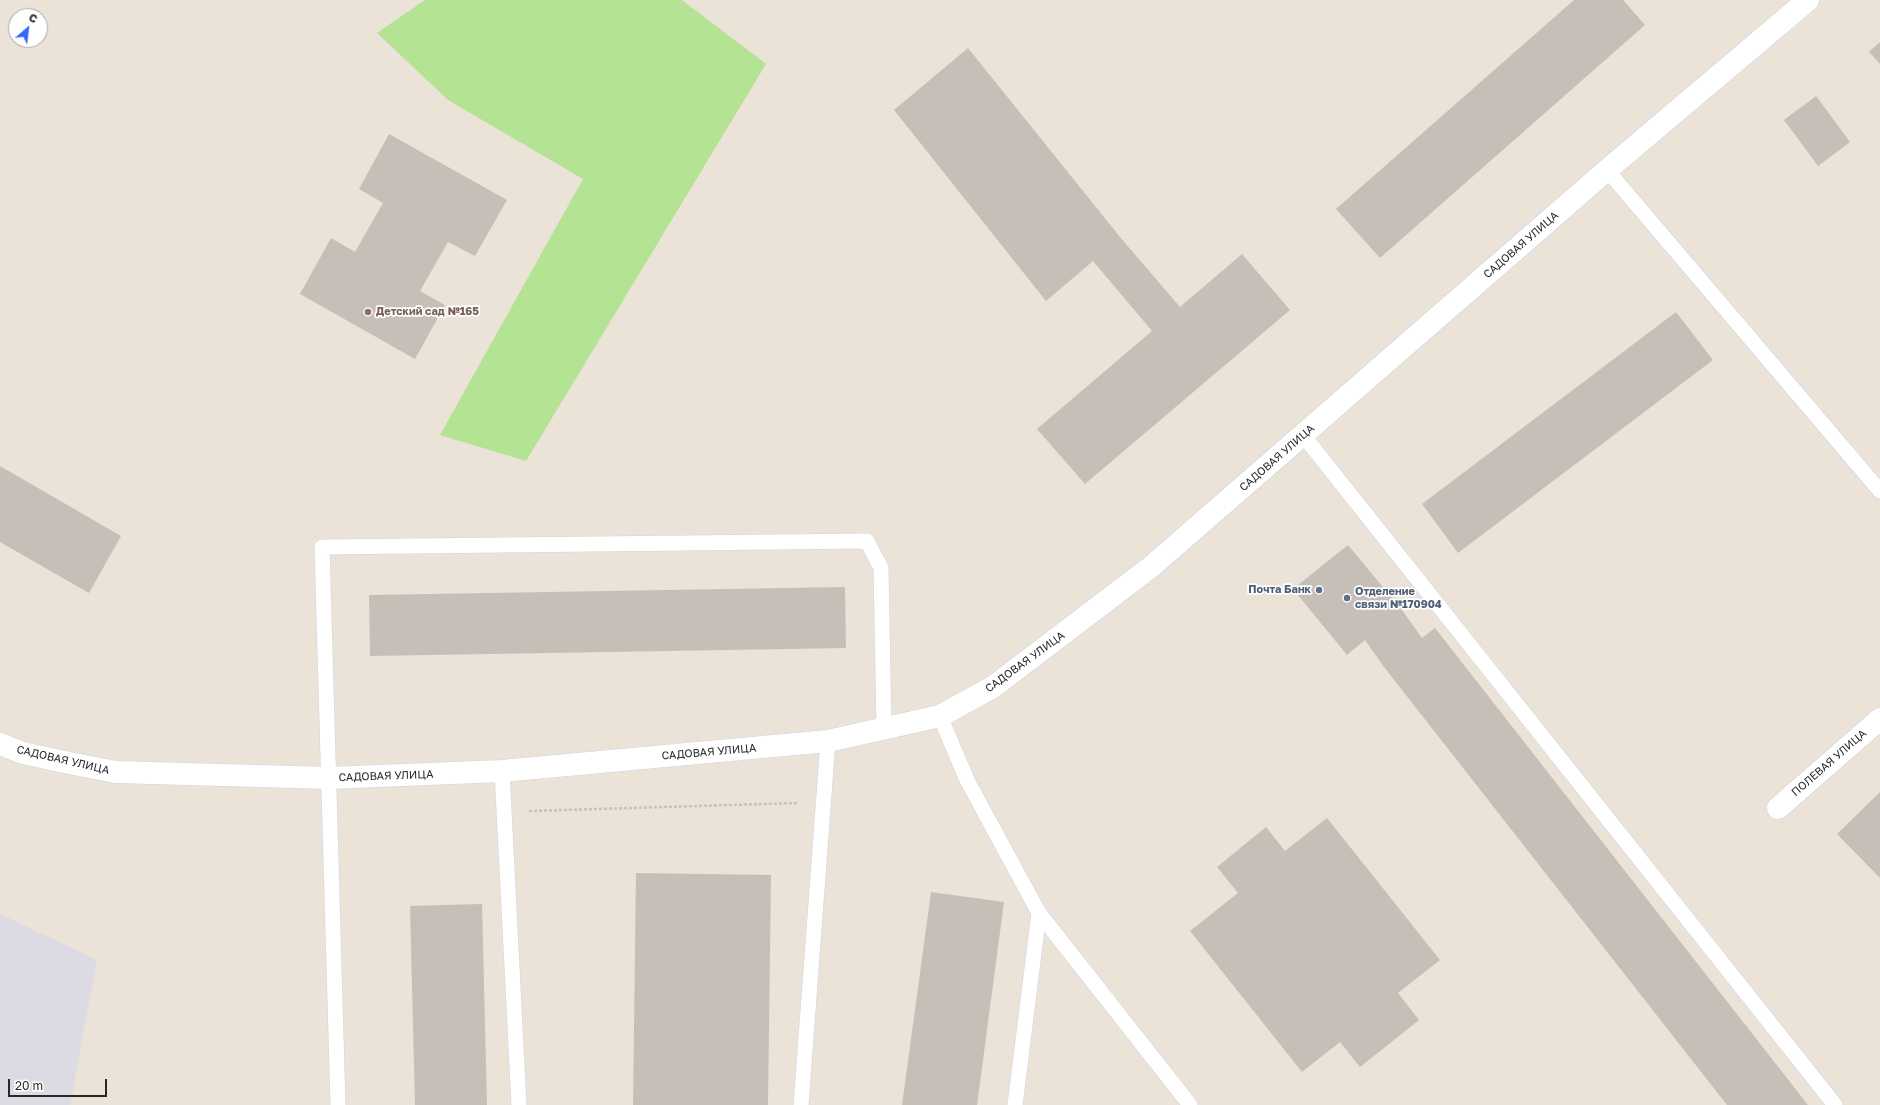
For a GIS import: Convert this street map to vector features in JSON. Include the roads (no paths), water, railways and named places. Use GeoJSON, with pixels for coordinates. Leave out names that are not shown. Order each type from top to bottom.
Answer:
{"type":"FeatureCollection","features":[{"type":"Feature","properties":{"kind":"street","name":"САДОВАЯ УЛИЦА"},"geometry":{"type":"LineString","coordinates":[[0,744],[23,753],[69,764],[116,772],[329,778],[502,771],[828,741],[940,716],[993,687],[1152,566],[1607,170],[1808,0]]}},
{"type":"Feature","properties":{"kind":"street","name":"ПОЛЕВАЯ УЛИЦА"},"geometry":{"type":"LineString","coordinates":[[1778,808],[1880,719]]}},
{"type":"Feature","properties":{"kind":"lane"},"geometry":{"type":"LineString","coordinates":[[1607,170],[1880,491]]}},
{"type":"Feature","properties":{"kind":"lane"},"geometry":{"type":"LineString","coordinates":[[1303,435],[1835,1105]]}},
{"type":"Feature","properties":{"kind":"lane"},"geometry":{"type":"LineString","coordinates":[[338,1105],[322,547],[867,540],[881,568],[884,729]]}},
{"type":"Feature","properties":{"kind":"lane"},"geometry":{"type":"LineString","coordinates":[[940,716],[967,780],[1039,913],[1190,1105]]}},
{"type":"Feature","properties":{"kind":"lane"},"geometry":{"type":"LineString","coordinates":[[801,1105],[828,741]]}},
{"type":"Feature","properties":{"kind":"lane"},"geometry":{"type":"LineString","coordinates":[[502,771],[519,1105]]}},
{"type":"Feature","properties":{"kind":"lane"},"geometry":{"type":"LineString","coordinates":[[1015,1105],[1039,913]]}},
{"type":"Feature","properties":{"kind":"place","name":"Детский сад №165"},"geometry":{"type":"Point","coordinates":[368,312]}},
{"type":"Feature","properties":{"kind":"place","name":"Почта Банк"},"geometry":{"type":"Point","coordinates":[1319,590]}},
{"type":"Feature","properties":{"kind":"place","name":"Отделение связи №170904"},"geometry":{"type":"Point","coordinates":[1347,598]}}]}
